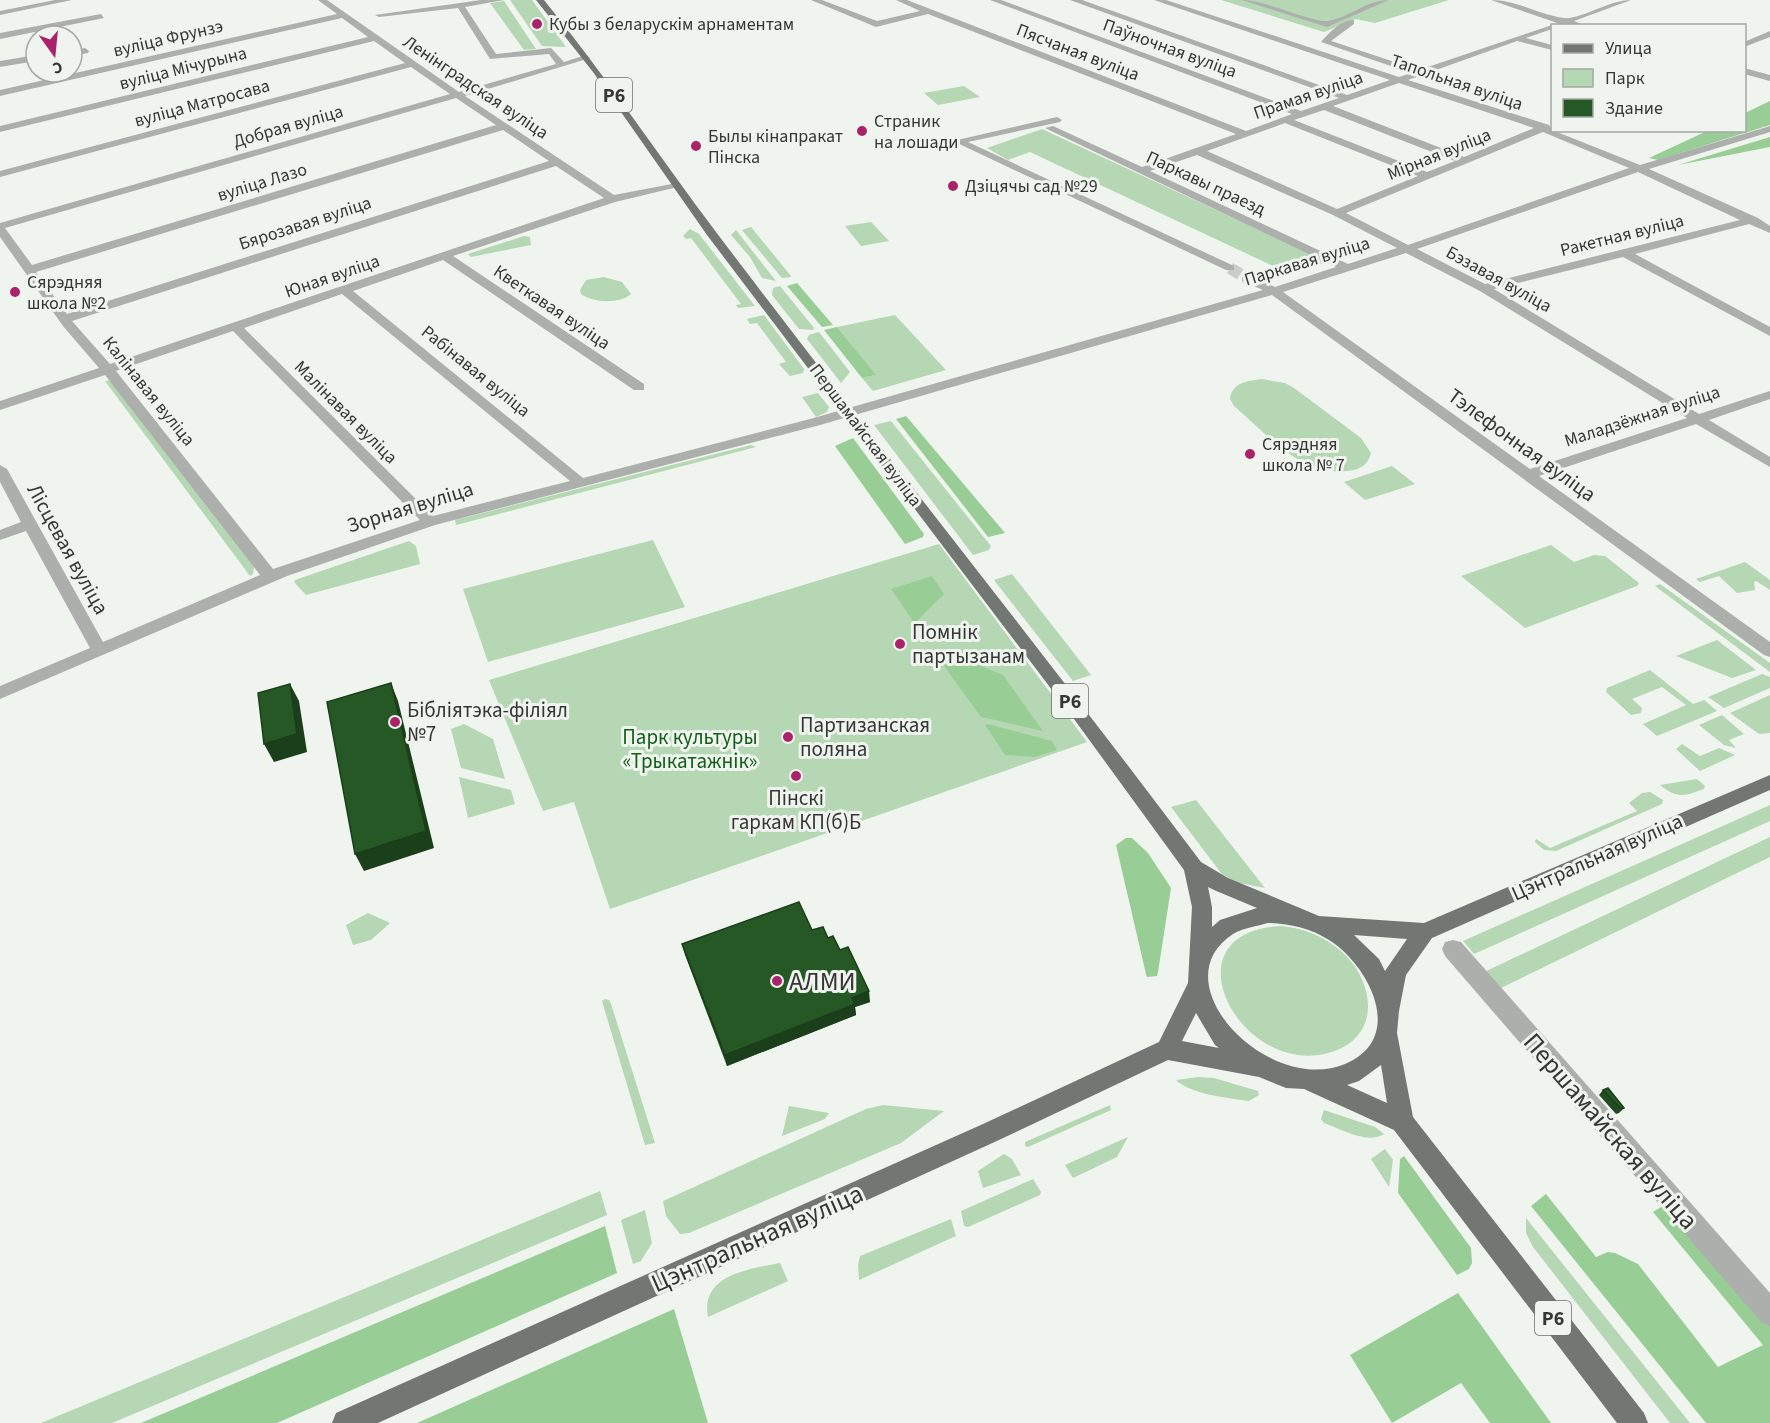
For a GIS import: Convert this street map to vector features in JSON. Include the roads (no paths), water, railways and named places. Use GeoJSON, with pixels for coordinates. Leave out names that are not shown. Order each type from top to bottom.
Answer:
{"type":"FeatureCollection","features":[{"type":"Feature","properties":{"kind":"main road","name":"Першамайская вуліца"},"geometry":{"type":"LineString","coordinates":[[540,0],[586,58],[677,186],[1194,868],[1221,884],[1309,920]]}},
{"type":"Feature","properties":{"kind":"main road","name":"Цэнтральная вуліца"},"geometry":{"type":"LineString","coordinates":[[1309,920],[1425,932],[1770,782]]}},
{"type":"Feature","properties":{"kind":"main road","name":"Першамайская вуліца"},"geometry":{"type":"LineString","coordinates":[[1194,868],[1202,907],[1201,958]]}},
{"type":"Feature","properties":{"kind":"main road","name":"Р6"},"geometry":{"type":"LineString","coordinates":[[1402,1122],[1383,986],[1365,957],[1337,933],[1309,920],[1268,914],[1236,921],[1214,936],[1201,958],[1198,986],[1206,1014],[1218,1033],[1236,1052],[1259,1066],[1352,1098],[1402,1122],[1634,1423]]}},
{"type":"Feature","properties":{"kind":"main road"},"geometry":{"type":"LineString","coordinates":[[1388,1025],[1396,972],[1425,932]]}},
{"type":"Feature","properties":{"kind":"main road"},"geometry":{"type":"LineString","coordinates":[[1198,986],[1167,1049],[1259,1066]]}},
{"type":"Feature","properties":{"kind":"main road","name":"Р6"},"geometry":{"type":"LineString","coordinates":[[1297,1079],[1322,1081],[1356,1071],[1372,1059],[1388,1025]]}},
{"type":"Feature","properties":{"kind":"main road","name":"Цэнтральная вуліца"},"geometry":{"type":"LineString","coordinates":[[346,1423],[991,1132],[1167,1049]]}},
{"type":"Feature","properties":{"kind":"street"},"geometry":{"type":"LineString","coordinates":[[0,13],[68,0]]}},
{"type":"Feature","properties":{"kind":"street","name":"Ленінградская вуліца"},"geometry":{"type":"LineString","coordinates":[[322,0],[374,38],[612,199]]}},
{"type":"Feature","properties":{"kind":"street"},"geometry":{"type":"LineString","coordinates":[[379,15],[500,0]]}},
{"type":"Feature","properties":{"kind":"street"},"geometry":{"type":"LineString","coordinates":[[815,0],[876,24],[929,11]]}},
{"type":"Feature","properties":{"kind":"street","name":"Пясчаная вуліца"},"geometry":{"type":"LineString","coordinates":[[900,0],[1245,134]]}},
{"type":"Feature","properties":{"kind":"street","name":"Паўночная вуліца"},"geometry":{"type":"LineString","coordinates":[[994,0],[1300,114]]}},
{"type":"Feature","properties":{"kind":"street"},"geometry":{"type":"LineString","coordinates":[[1074,0],[1347,98]]}},
{"type":"Feature","properties":{"kind":"street","name":"Тапольная вуліца"},"geometry":{"type":"LineString","coordinates":[[1158,0],[1399,80],[1548,126]]}},
{"type":"Feature","properties":{"kind":"street"},"geometry":{"type":"LineString","coordinates":[[1246,0],[1327,24],[1385,0]]}},
{"type":"Feature","properties":{"kind":"street"},"geometry":{"type":"LineString","coordinates":[[1496,0],[1576,24]]}},
{"type":"Feature","properties":{"kind":"street","name":"Прамая вуліца"},"geometry":{"type":"LineString","coordinates":[[1558,24],[1627,0]]}},
{"type":"Feature","properties":{"kind":"street"},"geometry":{"type":"LineString","coordinates":[[460,5],[493,57],[551,51],[561,64]]}},
{"type":"Feature","properties":{"kind":"street","name":"вуліца Фрунзэ"},"geometry":{"type":"LineString","coordinates":[[0,93],[344,15]]}},
{"type":"Feature","properties":{"kind":"street"},"geometry":{"type":"LineString","coordinates":[[0,36],[100,16]]}},
{"type":"Feature","properties":{"kind":"street"},"geometry":{"type":"LineString","coordinates":[[1351,22],[1337,30],[1325,42],[1420,73]]}},
{"type":"Feature","properties":{"kind":"street","name":"Прамая вуліца"},"geometry":{"type":"LineString","coordinates":[[1142,171],[1551,27]]}},
{"type":"Feature","properties":{"kind":"street"},"geometry":{"type":"LineString","coordinates":[[1746,44],[1770,34]]}},
{"type":"Feature","properties":{"kind":"street","name":"вуліца Мічурына"},"geometry":{"type":"LineString","coordinates":[[0,129],[374,38]]}},
{"type":"Feature","properties":{"kind":"street"},"geometry":{"type":"LineString","coordinates":[[1516,38],[1551,48]]}},
{"type":"Feature","properties":{"kind":"street","name":"Добрая вуліца"},"geometry":{"type":"LineString","coordinates":[[0,228],[586,58]]}},
{"type":"Feature","properties":{"kind":"street"},"geometry":{"type":"LineString","coordinates":[[0,64],[24,59]]}},
{"type":"Feature","properties":{"kind":"street","name":"вуліца Матросава"},"geometry":{"type":"LineString","coordinates":[[0,174],[412,64]]}},
{"type":"Feature","properties":{"kind":"street"},"geometry":{"type":"LineString","coordinates":[[1746,72],[1770,78]]}},
{"type":"Feature","properties":{"kind":"street"},"geometry":{"type":"LineString","coordinates":[[1323,106],[1465,161]]}},
{"type":"Feature","properties":{"kind":"street"},"geometry":{"type":"LineString","coordinates":[[1285,120],[1427,176]]}},
{"type":"Feature","properties":{"kind":"street","name":"Паркавы праезд"},"geometry":{"type":"LineString","coordinates":[[1230,268],[958,141],[1053,124],[1142,171],[1347,268]]}},
{"type":"Feature","properties":{"kind":"street","name":"вуліца Лазо"},"geometry":{"type":"LineString","coordinates":[[29,270],[504,126]]}},
{"type":"Feature","properties":{"kind":"street","name":"Мірная вуліца"},"geometry":{"type":"LineString","coordinates":[[1337,213],[1548,126]]}},
{"type":"Feature","properties":{"kind":"street","name":"Паркавая вуліца"},"geometry":{"type":"LineString","coordinates":[[850,413],[1274,291],[1407,249],[1641,169],[1770,129]]}},
{"type":"Feature","properties":{"kind":"street","name":"Тапольная вуліца"},"geometry":{"type":"LineString","coordinates":[[1561,132],[1770,230]]}},
{"type":"Feature","properties":{"kind":"street","name":"Бэзавая вуліца"},"geometry":{"type":"LineString","coordinates":[[1198,151],[1337,213],[1484,288],[1770,463]]}},
{"type":"Feature","properties":{"kind":"street","name":"Бярозавая вуліца"},"geometry":{"type":"LineString","coordinates":[[64,319],[556,162]]}},
{"type":"Feature","properties":{"kind":"street","name":"Юная вуліца"},"geometry":{"type":"LineString","coordinates":[[0,406],[346,291],[612,199],[677,186]]}},
{"type":"Feature","properties":{"kind":"street","name":"Ракетная вуліца"},"geometry":{"type":"LineString","coordinates":[[1484,288],[1770,216]]}},
{"type":"Feature","properties":{"kind":"street","name":"Калінавая вуліца"},"geometry":{"type":"LineString","coordinates":[[0,228],[64,319],[109,370],[270,576]]}},
{"type":"Feature","properties":{"kind":"street"},"geometry":{"type":"LineString","coordinates":[[1625,253],[1770,332]]}},
{"type":"Feature","properties":{"kind":"street","name":"Кветкавая вуліца"},"geometry":{"type":"LineString","coordinates":[[445,256],[639,387]]}},
{"type":"Feature","properties":{"kind":"street","name":"Тэлефонная вуліца"},"geometry":{"type":"LineString","coordinates":[[1246,278],[1274,291],[1770,651]]}},
{"type":"Feature","properties":{"kind":"street","name":"Рабінавая вуліца"},"geometry":{"type":"LineString","coordinates":[[346,291],[581,483]]}},
{"type":"Feature","properties":{"kind":"street","name":"Малінавая вуліца"},"geometry":{"type":"LineString","coordinates":[[236,327],[430,522]]}},
{"type":"Feature","properties":{"kind":"street","name":"Маладзёжная вуліца"},"geometry":{"type":"LineString","coordinates":[[1527,475],[1770,395]]}},
{"type":"Feature","properties":{"kind":"street","name":"Зорная вуліца"},"geometry":{"type":"LineString","coordinates":[[0,693],[270,576],[430,522],[850,413]]}},
{"type":"Feature","properties":{"kind":"street","name":"Лісцевая вуліца"},"geometry":{"type":"LineString","coordinates":[[0,470],[99,649]]}},
{"type":"Feature","properties":{"kind":"street"},"geometry":{"type":"LineString","coordinates":[[0,535],[30,524]]}},
{"type":"Feature","properties":{"kind":"street","name":"Першамайская вуліца"},"geometry":{"type":"LineString","coordinates":[[1453,949],[1770,1313]]}},
{"type":"Feature","properties":{"kind":"tunnel"},"geometry":{"type":"LineString","coordinates":[[1230,268],[1246,278]]}},
{"type":"Feature","properties":{"kind":"place","name":"Кубы з беларускім арнаментам"},"geometry":{"type":"Point","coordinates":[537,24]}},
{"type":"Feature","properties":{"kind":"place","name":"Страник на лошади"},"geometry":{"type":"Point","coordinates":[862,131]}},
{"type":"Feature","properties":{"kind":"place","name":"Былы кінапракат Пінска"},"geometry":{"type":"Point","coordinates":[696,146]}},
{"type":"Feature","properties":{"kind":"place","name":"Дзіцячы сад №29"},"geometry":{"type":"Point","coordinates":[953,186]}},
{"type":"Feature","properties":{"kind":"place","name":"Сярэдняя школа №2"},"geometry":{"type":"Point","coordinates":[15,292]}},
{"type":"Feature","properties":{"kind":"place","name":"Сярэдняя школа № 7"},"geometry":{"type":"Point","coordinates":[1250,454]}},
{"type":"Feature","properties":{"kind":"place","name":"Помнік партызанам"},"geometry":{"type":"Point","coordinates":[900,644]}},
{"type":"Feature","properties":{"kind":"place","name":"Бібліятэка-філіял №7"},"geometry":{"type":"Point","coordinates":[395,722]}},
{"type":"Feature","properties":{"kind":"place","name":"Партизанская поляна"},"geometry":{"type":"Point","coordinates":[788,737]}},
{"type":"Feature","properties":{"kind":"place","name":"Пінскі гаркам КП(б)Б"},"geometry":{"type":"Point","coordinates":[796,776]}},
{"type":"Feature","properties":{"kind":"place","name":"АЛМИ"},"geometry":{"type":"Point","coordinates":[777,981]}},
{"type":"Feature","properties":{"kind":"park label","name":"Парк культуры «Трыкатажнік»"},"geometry":{"type":"Point","coordinates":[690,749]}}]}
